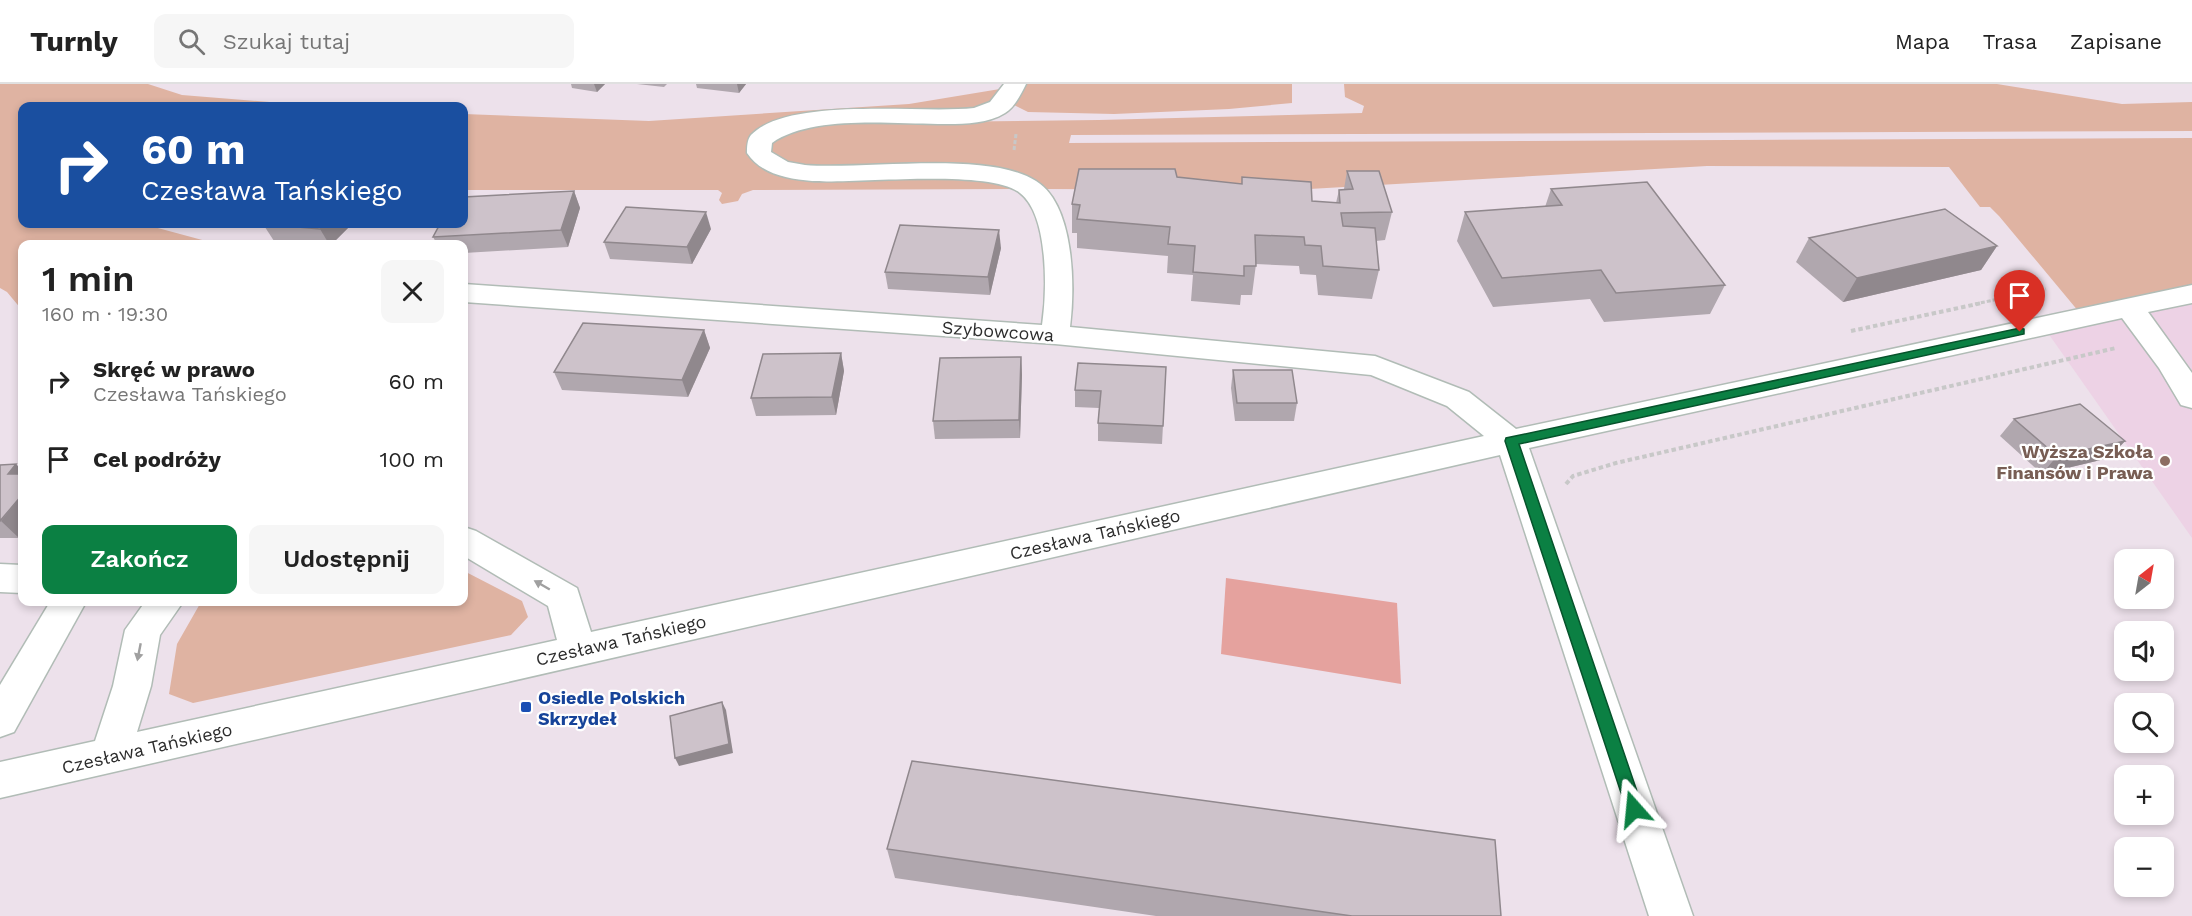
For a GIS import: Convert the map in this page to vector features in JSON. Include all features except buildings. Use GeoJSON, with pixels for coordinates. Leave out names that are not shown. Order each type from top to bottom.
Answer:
{"type":"FeatureCollection","features":[{"type":"Feature","properties":{"kind":"street"},"geometry":{"type":"LineString","coordinates":[[1015,84],[1005,100],[993,110],[955,117],[800,122],[784,125],[760,140],[759,153],[775,166],[789,170],[846,175],[972,172],[1009,178],[1029,187],[1042,203],[1056,246],[1060,293],[1055,335]]}},
{"type":"Feature","properties":{"kind":"street","name":"Szybowcowa"},"geometry":{"type":"LineString","coordinates":[[468,293],[1055,335],[1375,366],[1458,399],[1511,441]]}},
{"type":"Feature","properties":{"kind":"street","name":"Czesława Tańskiego"},"geometry":{"type":"LineString","coordinates":[[0,780],[1511,441],[2192,294]]}},
{"type":"Feature","properties":{"kind":"street"},"geometry":{"type":"LineString","coordinates":[[2129,307],[2151,340],[2170,362],[2192,398]]}},
{"type":"Feature","properties":{"kind":"street"},"geometry":{"type":"LineString","coordinates":[[1511,441],[1671,916]]}},
{"type":"Feature","properties":{"kind":"street"},"geometry":{"type":"LineString","coordinates":[[468,542],[564,598],[578,650]]}},
{"type":"Feature","properties":{"kind":"street"},"geometry":{"type":"LineString","coordinates":[[0,578],[18,579]]}},
{"type":"Feature","properties":{"kind":"street"},"geometry":{"type":"LineString","coordinates":[[0,720],[66,606]]}},
{"type":"Feature","properties":{"kind":"street"},"geometry":{"type":"LineString","coordinates":[[109,757],[132,686],[143,630],[162,606]]}},
{"type":"Feature","properties":{"kind":"path"},"geometry":{"type":"LineString","coordinates":[[1530,500],[1556,497],[1573,476],[1616,463],[2151,340]]}},
{"type":"Feature","properties":{"kind":"shaded area"},"geometry":{"type":"Polygon","coordinates":[[[0,84],[148,84],[182,95],[269,102],[18,102],[18,228],[158,228],[202,240],[18,240],[18,305],[7,292],[0,288],[0,84]]]}},
{"type":"Feature","properties":{"kind":"shaded area"},"geometry":{"type":"Polygon","coordinates":[[[1021,84],[1292,84],[1292,103],[1229,109],[1114,114],[1028,112],[1014,105],[1021,84]]]}},
{"type":"Feature","properties":{"kind":"shaded area"},"geometry":{"type":"Polygon","coordinates":[[[1344,84],[1997,84],[2122,104],[2192,102],[2192,131],[1071,135],[1069,143],[2192,138],[2192,294],[2084,318],[1999,216],[1990,207],[1980,207],[1949,167],[1707,166],[1292,190],[1042,189],[1024,176],[853,171],[779,162],[769,154],[767,145],[788,129],[844,123],[1099,120],[1362,113],[1364,106],[1345,97],[1344,84]]]}},
{"type":"Feature","properties":{"kind":"shaded area"},"geometry":{"type":"Polygon","coordinates":[[[1006,88],[994,101],[979,108],[765,129],[770,169],[973,175],[1020,189],[753,190],[742,194],[738,201],[722,204],[719,200],[722,193],[718,190],[468,190],[468,114],[649,121],[909,104],[1006,88]]]}},
{"type":"Feature","properties":{"kind":"shaded area","name":"Wyższa Szkoła Finansów i Prawa"},"geometry":{"type":"Polygon","coordinates":[[[2192,294],[2192,538],[2043,326],[2192,294]]]}},
{"type":"Feature","properties":{"kind":"shaded area"},"geometry":{"type":"Polygon","coordinates":[[[468,573],[522,601],[528,617],[511,635],[193,703],[169,694],[177,644],[199,606],[468,606],[468,573]]]}},
{"type":"Feature","properties":{"kind":"shaded area"},"geometry":{"type":"Polygon","coordinates":[[[1226,578],[1397,603],[1401,684],[1221,654],[1226,578]]]}},
{"type":"Feature","properties":{"kind":"place","name":"Wyższa Szkoła Finansów i Prawa"},"geometry":{"type":"Point","coordinates":[2165,461]}},
{"type":"Feature","properties":{"kind":"place","name":"Osiedle Polskich Skrzydeł"},"geometry":{"type":"Point","coordinates":[526,707]}},
{"type":"Feature","properties":{"kind":"route"},"geometry":{"type":"LineString","coordinates":[[1634,809],[1511,441],[2020,332]]}}]}
